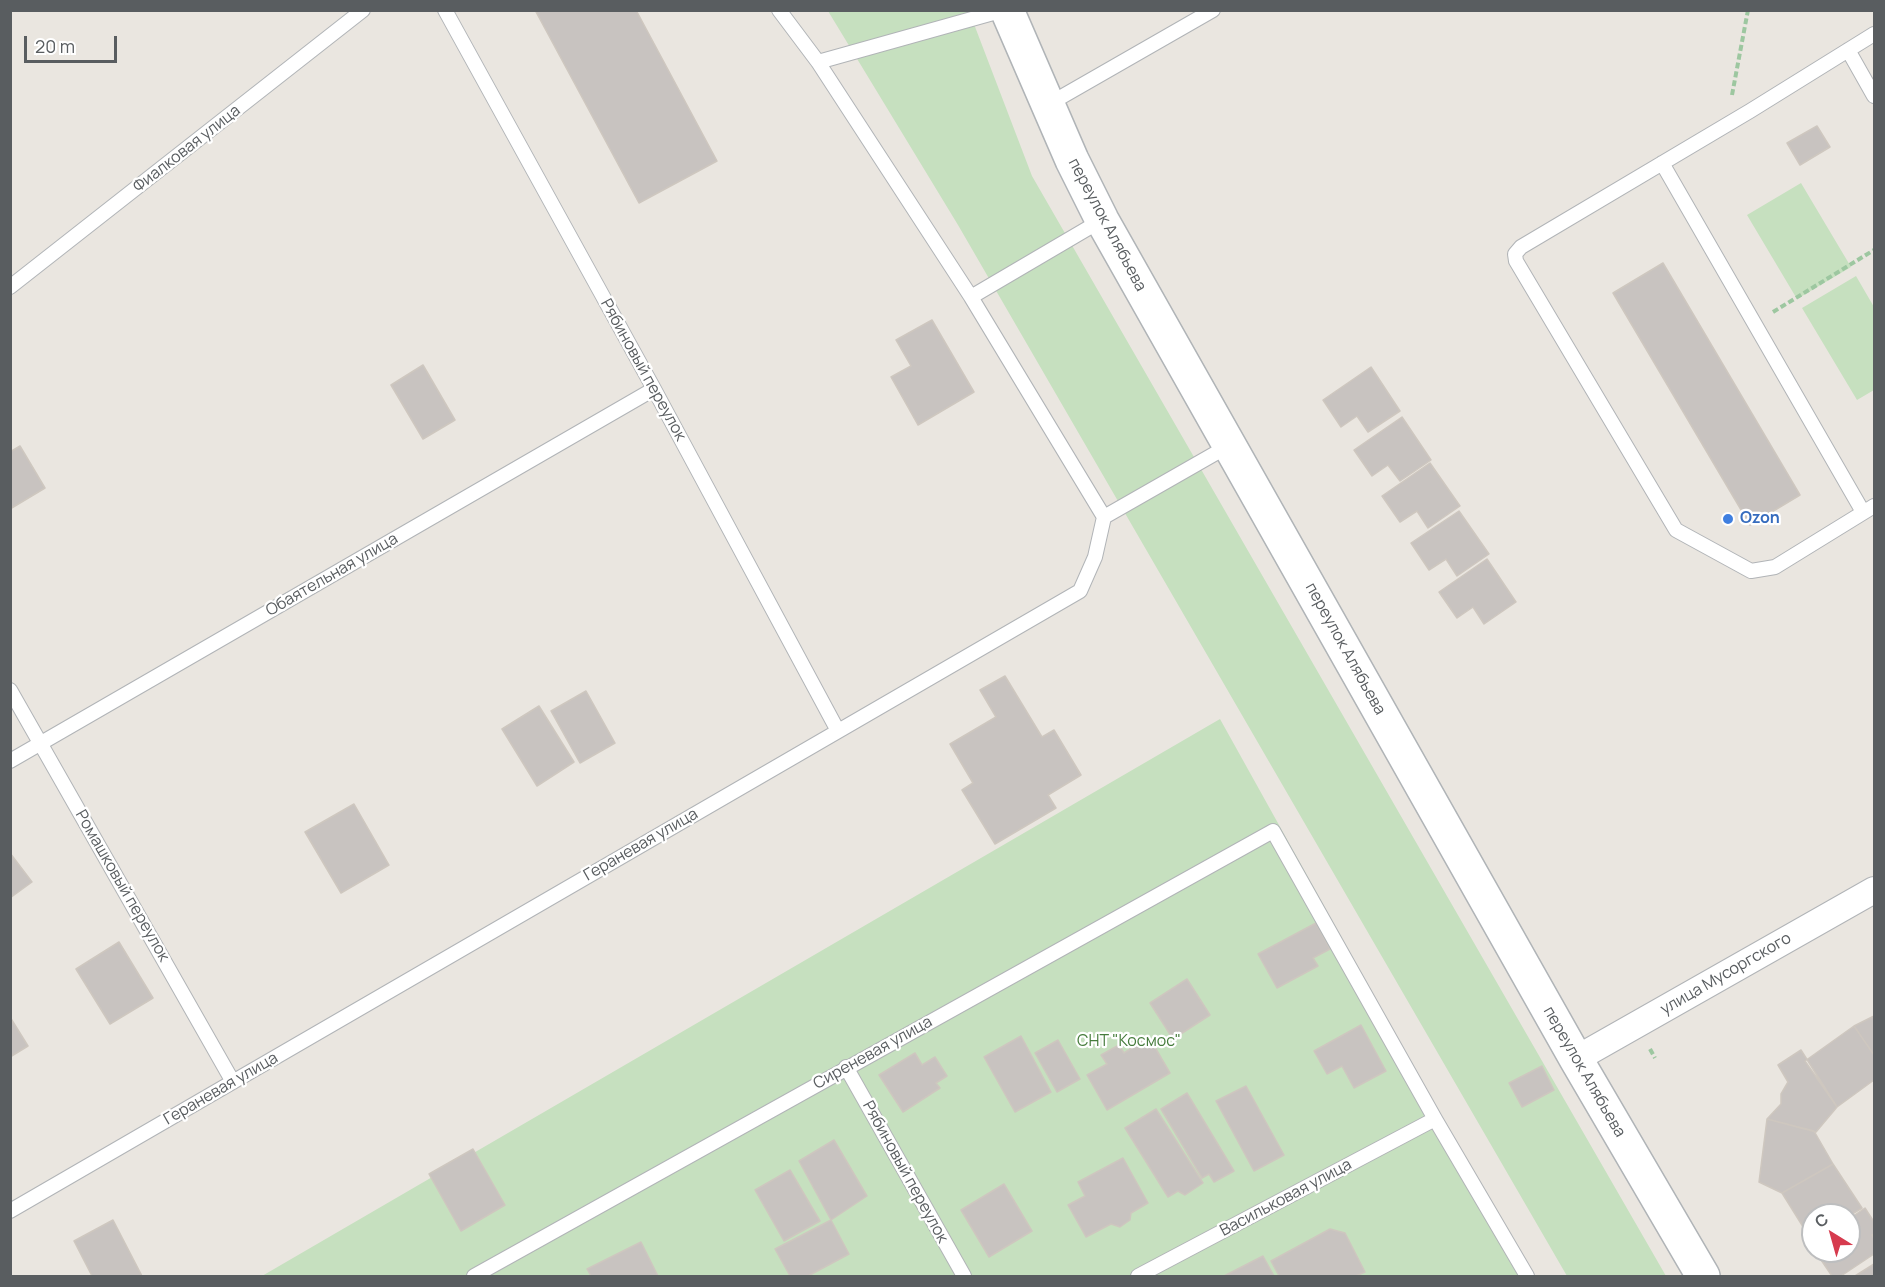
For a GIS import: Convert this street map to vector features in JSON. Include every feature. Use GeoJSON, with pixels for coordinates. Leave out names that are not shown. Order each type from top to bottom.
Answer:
{"type":"FeatureCollection","features":[{"type":"Feature","properties":{"kind":"main road","name":"переулок Алябьева"},"geometry":{"type":"LineString","coordinates":[[1006,10],[1072,160],[1102,220],[1576,1059],[1703,1276]]}},
{"type":"Feature","properties":{"kind":"street","name":"улица Мусоргского"},"geometry":{"type":"LineString","coordinates":[[1576,1059],[1875,890]]}},
{"type":"Feature","properties":{"kind":"lane","name":"Фиалковая улица"},"geometry":{"type":"LineString","coordinates":[[10,286],[363,10]]}},
{"type":"Feature","properties":{"kind":"lane","name":"Рябиновый переулок"},"geometry":{"type":"LineString","coordinates":[[445,10],[654,389],[838,731]]}},
{"type":"Feature","properties":{"kind":"lane"},"geometry":{"type":"LineString","coordinates":[[779,10],[818,62],[971,297],[1104,518],[1230,445]]}},
{"type":"Feature","properties":{"kind":"lane"},"geometry":{"type":"LineString","coordinates":[[818,62],[1006,10]]}},
{"type":"Feature","properties":{"kind":"lane"},"geometry":{"type":"LineString","coordinates":[[1049,104],[1213,10]]}},
{"type":"Feature","properties":{"kind":"lane"},"geometry":{"type":"LineString","coordinates":[[1662,163],[1754,324],[1869,509],[1775,567],[1751,571],[1676,530],[1515,261],[1515,254],[1521,247],[1875,34]]}},
{"type":"Feature","properties":{"kind":"lane"},"geometry":{"type":"LineString","coordinates":[[1848,50],[1875,96]]}},
{"type":"Feature","properties":{"kind":"lane"},"geometry":{"type":"LineString","coordinates":[[971,297],[1102,220]]}},
{"type":"Feature","properties":{"kind":"lane","name":"Обаятельная улица"},"geometry":{"type":"LineString","coordinates":[[10,761],[654,389]]}},
{"type":"Feature","properties":{"kind":"lane","name":"Гераневая улица"},"geometry":{"type":"LineString","coordinates":[[10,1211],[1080,591],[1095,557],[1104,518]]}},
{"type":"Feature","properties":{"kind":"lane","name":"Ромашковый переулок"},"geometry":{"type":"LineString","coordinates":[[10,690],[233,1082]]}},
{"type":"Feature","properties":{"kind":"lane","name":"Сиреневая улица"},"geometry":{"type":"LineString","coordinates":[[474,1276],[1273,831],[1435,1119]]}},
{"type":"Feature","properties":{"kind":"lane","name":"Рябиновый переулок"},"geometry":{"type":"LineString","coordinates":[[846,1067],[964,1276]]}},
{"type":"Feature","properties":{"kind":"lane"},"geometry":{"type":"LineString","coordinates":[[1435,1119],[1527,1276]]}},
{"type":"Feature","properties":{"kind":"lane","name":"Васильковая улица"},"geometry":{"type":"LineString","coordinates":[[1138,1276],[1435,1119]]}},
{"type":"Feature","properties":{"kind":"path"},"geometry":{"type":"LineString","coordinates":[[1726,125],[1748,10]]}},
{"type":"Feature","properties":{"kind":"path"},"geometry":{"type":"LineString","coordinates":[[1754,324],[1875,250]]}},
{"type":"Feature","properties":{"kind":"green space"},"geometry":{"type":"Polygon","coordinates":[[[828,11],[969,11],[1032,176],[1666,1276],[1567,1276],[958,225],[828,11]]]}},
{"type":"Feature","properties":{"kind":"green space"},"geometry":{"type":"Polygon","coordinates":[[[1801,183],[1851,267],[1797,299],[1747,215],[1801,183]]]}},
{"type":"Feature","properties":{"kind":"green space"},"geometry":{"type":"Polygon","coordinates":[[[1856,276],[1874,307],[1874,390],[1857,400],[1802,308],[1856,276]]]}},
{"type":"Feature","properties":{"kind":"green space","name":"СНТ \"Космос\""},"geometry":{"type":"Polygon","coordinates":[[[1220,719],[1530,1276],[262,1276],[1220,719]]]}},
{"type":"Feature","properties":{"kind":"building"},"geometry":{"type":"Polygon","coordinates":[[[535,10],[636,10],[717,161],[639,203],[535,10]]]}},
{"type":"Feature","properties":{"kind":"building"},"geometry":{"type":"Polygon","coordinates":[[[1817,126],[1830,147],[1800,165],[1787,143],[1817,126]]]}},
{"type":"Feature","properties":{"kind":"building"},"geometry":{"type":"Polygon","coordinates":[[[1663,263],[1800,495],[1750,525],[1613,293],[1663,263]]]}},
{"type":"Feature","properties":{"kind":"building"},"geometry":{"type":"Polygon","coordinates":[[[932,320],[974,392],[918,425],[891,377],[911,366],[896,340],[932,320]]]}},
{"type":"Feature","properties":{"kind":"building"},"geometry":{"type":"Polygon","coordinates":[[[423,365],[455,420],[423,439],[391,385],[423,365]]]}},
{"type":"Feature","properties":{"kind":"building"},"geometry":{"type":"Polygon","coordinates":[[[1371,367],[1400,411],[1368,432],[1357,416],[1341,427],[1323,400],[1371,367]]]}},
{"type":"Feature","properties":{"kind":"building"},"geometry":{"type":"Polygon","coordinates":[[[1402,417],[1431,460],[1400,481],[1388,465],[1372,476],[1354,450],[1402,417]]]}},
{"type":"Feature","properties":{"kind":"building"},"geometry":{"type":"Polygon","coordinates":[[[20,446],[45,488],[10,509],[10,452],[20,446]]]}},
{"type":"Feature","properties":{"kind":"building"},"geometry":{"type":"Polygon","coordinates":[[[1430,463],[1460,506],[1428,528],[1417,511],[1400,522],[1382,496],[1430,463]]]}},
{"type":"Feature","properties":{"kind":"building"},"geometry":{"type":"Polygon","coordinates":[[[1459,511],[1489,554],[1457,576],[1446,559],[1429,570],[1411,543],[1459,511]]]}},
{"type":"Feature","properties":{"kind":"building"},"geometry":{"type":"Polygon","coordinates":[[[1487,559],[1516,602],[1484,624],[1473,607],[1457,618],[1439,592],[1487,559]]]}},
{"type":"Feature","properties":{"kind":"building"},"geometry":{"type":"Polygon","coordinates":[[[1005,676],[1042,737],[1054,730],[1081,775],[1048,795],[1056,808],[995,844],[962,790],[973,783],[950,744],[996,717],[980,690],[1005,676]]]}},
{"type":"Feature","properties":{"kind":"building"},"geometry":{"type":"Polygon","coordinates":[[[586,691],[615,743],[580,763],[551,711],[586,691]]]}},
{"type":"Feature","properties":{"kind":"building"},"geometry":{"type":"Polygon","coordinates":[[[539,706],[574,762],[537,786],[502,729],[539,706]]]}},
{"type":"Feature","properties":{"kind":"building"},"geometry":{"type":"Polygon","coordinates":[[[354,804],[389,865],[341,893],[305,832],[354,804]]]}},
{"type":"Feature","properties":{"kind":"building"},"geometry":{"type":"Polygon","coordinates":[[[10,853],[32,882],[10,898],[10,853]]]}},
{"type":"Feature","properties":{"kind":"building"},"geometry":{"type":"Polygon","coordinates":[[[1316,923],[1330,949],[1313,958],[1318,966],[1277,988],[1258,954],[1316,923]]]}},
{"type":"Feature","properties":{"kind":"building"},"geometry":{"type":"Polygon","coordinates":[[[119,942],[153,998],[110,1024],[76,969],[119,942]]]}},
{"type":"Feature","properties":{"kind":"building"},"geometry":{"type":"Polygon","coordinates":[[[1187,979],[1210,1015],[1173,1039],[1150,1003],[1187,979]]]}},
{"type":"Feature","properties":{"kind":"building"},"geometry":{"type":"Polygon","coordinates":[[[1874,1016],[1874,1055],[1854,1026],[1874,1016]]]}},
{"type":"Feature","properties":{"kind":"building"},"geometry":{"type":"Polygon","coordinates":[[[10,1017],[28,1046],[10,1057],[10,1017]]]}},
{"type":"Feature","properties":{"kind":"building"},"geometry":{"type":"Polygon","coordinates":[[[1361,1025],[1386,1071],[1354,1088],[1342,1066],[1327,1074],[1314,1051],[1361,1025]]]}},
{"type":"Feature","properties":{"kind":"building"},"geometry":{"type":"Polygon","coordinates":[[[1854,1026],[1874,1055],[1874,1080],[1837,1107],[1805,1061],[1854,1026]]]}},
{"type":"Feature","properties":{"kind":"building"},"geometry":{"type":"Polygon","coordinates":[[[1021,1036],[1051,1092],[1015,1112],[984,1057],[1021,1036]]]}},
{"type":"Feature","properties":{"kind":"building"},"geometry":{"type":"Polygon","coordinates":[[[1149,1037],[1170,1073],[1107,1110],[1087,1075],[1107,1064],[1101,1055],[1119,1045],[1124,1053],[1149,1037]]]}},
{"type":"Feature","properties":{"kind":"building"},"geometry":{"type":"Polygon","coordinates":[[[1058,1040],[1080,1079],[1057,1092],[1035,1053],[1058,1040]]]}},
{"type":"Feature","properties":{"kind":"building"},"geometry":{"type":"Polygon","coordinates":[[[1801,1050],[1837,1107],[1816,1132],[1767,1119],[1781,1104],[1781,1094],[1788,1082],[1778,1065],[1801,1050]]]}},
{"type":"Feature","properties":{"kind":"building"},"geometry":{"type":"Polygon","coordinates":[[[915,1053],[922,1065],[935,1057],[947,1076],[936,1083],[940,1088],[903,1112],[879,1075],[915,1053]]]}},
{"type":"Feature","properties":{"kind":"building"},"geometry":{"type":"Polygon","coordinates":[[[1542,1066],[1554,1090],[1522,1107],[1509,1083],[1542,1066]]]}},
{"type":"Feature","properties":{"kind":"building"},"geometry":{"type":"Polygon","coordinates":[[[1246,1086],[1284,1155],[1254,1171],[1216,1101],[1246,1086]]]}},
{"type":"Feature","properties":{"kind":"building"},"geometry":{"type":"Polygon","coordinates":[[[1187,1093],[1234,1171],[1214,1182],[1209,1174],[1202,1178],[1161,1109],[1187,1093]]]}},
{"type":"Feature","properties":{"kind":"building"},"geometry":{"type":"Polygon","coordinates":[[[1156,1109],[1203,1183],[1185,1195],[1178,1191],[1168,1197],[1125,1128],[1156,1109]]]}},
{"type":"Feature","properties":{"kind":"building"},"geometry":{"type":"Polygon","coordinates":[[[1767,1119],[1814,1131],[1833,1164],[1782,1193],[1759,1182],[1767,1119]]]}},
{"type":"Feature","properties":{"kind":"building"},"geometry":{"type":"Polygon","coordinates":[[[834,1140],[867,1196],[831,1220],[799,1161],[834,1140]]]}},
{"type":"Feature","properties":{"kind":"building"},"geometry":{"type":"Polygon","coordinates":[[[473,1149],[505,1205],[461,1231],[429,1174],[473,1149]]]}},
{"type":"Feature","properties":{"kind":"building"},"geometry":{"type":"Polygon","coordinates":[[[1123,1158],[1148,1203],[1131,1213],[1130,1220],[1120,1227],[1111,1224],[1086,1237],[1068,1205],[1085,1196],[1078,1182],[1123,1158]]]}},
{"type":"Feature","properties":{"kind":"building"},"geometry":{"type":"Polygon","coordinates":[[[1833,1164],[1859,1203],[1801,1203],[1801,1224],[1782,1193],[1833,1164]]]}},
{"type":"Feature","properties":{"kind":"building"},"geometry":{"type":"Polygon","coordinates":[[[790,1170],[820,1221],[784,1241],[755,1190],[790,1170]]]}},
{"type":"Feature","properties":{"kind":"building"},"geometry":{"type":"Polygon","coordinates":[[[1004,1184],[1032,1231],[989,1257],[961,1210],[1004,1184]]]}},
{"type":"Feature","properties":{"kind":"building"},"geometry":{"type":"Polygon","coordinates":[[[1865,1208],[1874,1222],[1874,1234],[1872,1235],[1874,1254],[1861,1263],[1861,1211],[1865,1208]]]}},
{"type":"Feature","properties":{"kind":"building"},"geometry":{"type":"Polygon","coordinates":[[[113,1220],[142,1276],[92,1276],[74,1241],[113,1220]]]}},
{"type":"Feature","properties":{"kind":"building"},"geometry":{"type":"Polygon","coordinates":[[[831,1220],[849,1254],[808,1276],[790,1276],[775,1249],[831,1220]]]}},
{"type":"Feature","properties":{"kind":"building"},"geometry":{"type":"Polygon","coordinates":[[[1330,1229],[1345,1233],[1365,1272],[1356,1276],[1279,1276],[1271,1261],[1330,1229]]]}},
{"type":"Feature","properties":{"kind":"building"},"geometry":{"type":"Polygon","coordinates":[[[641,1242],[658,1276],[591,1276],[587,1269],[641,1242]]]}},
{"type":"Feature","properties":{"kind":"building"},"geometry":{"type":"Polygon","coordinates":[[[1263,1256],[1274,1276],[1224,1276],[1263,1256]]]}},
{"type":"Feature","properties":{"kind":"building"},"geometry":{"type":"Polygon","coordinates":[[[1823,1263],[1860,1263],[1841,1276],[1832,1276],[1823,1263]]]}},
{"type":"Feature","properties":{"kind":"building"},"geometry":{"type":"Polygon","coordinates":[[[1874,1264],[1874,1276],[1855,1276],[1874,1264]]]}},
{"type":"Feature","properties":{"kind":"place","name":"Ozon"},"geometry":{"type":"Point","coordinates":[1728,519]}}]}
